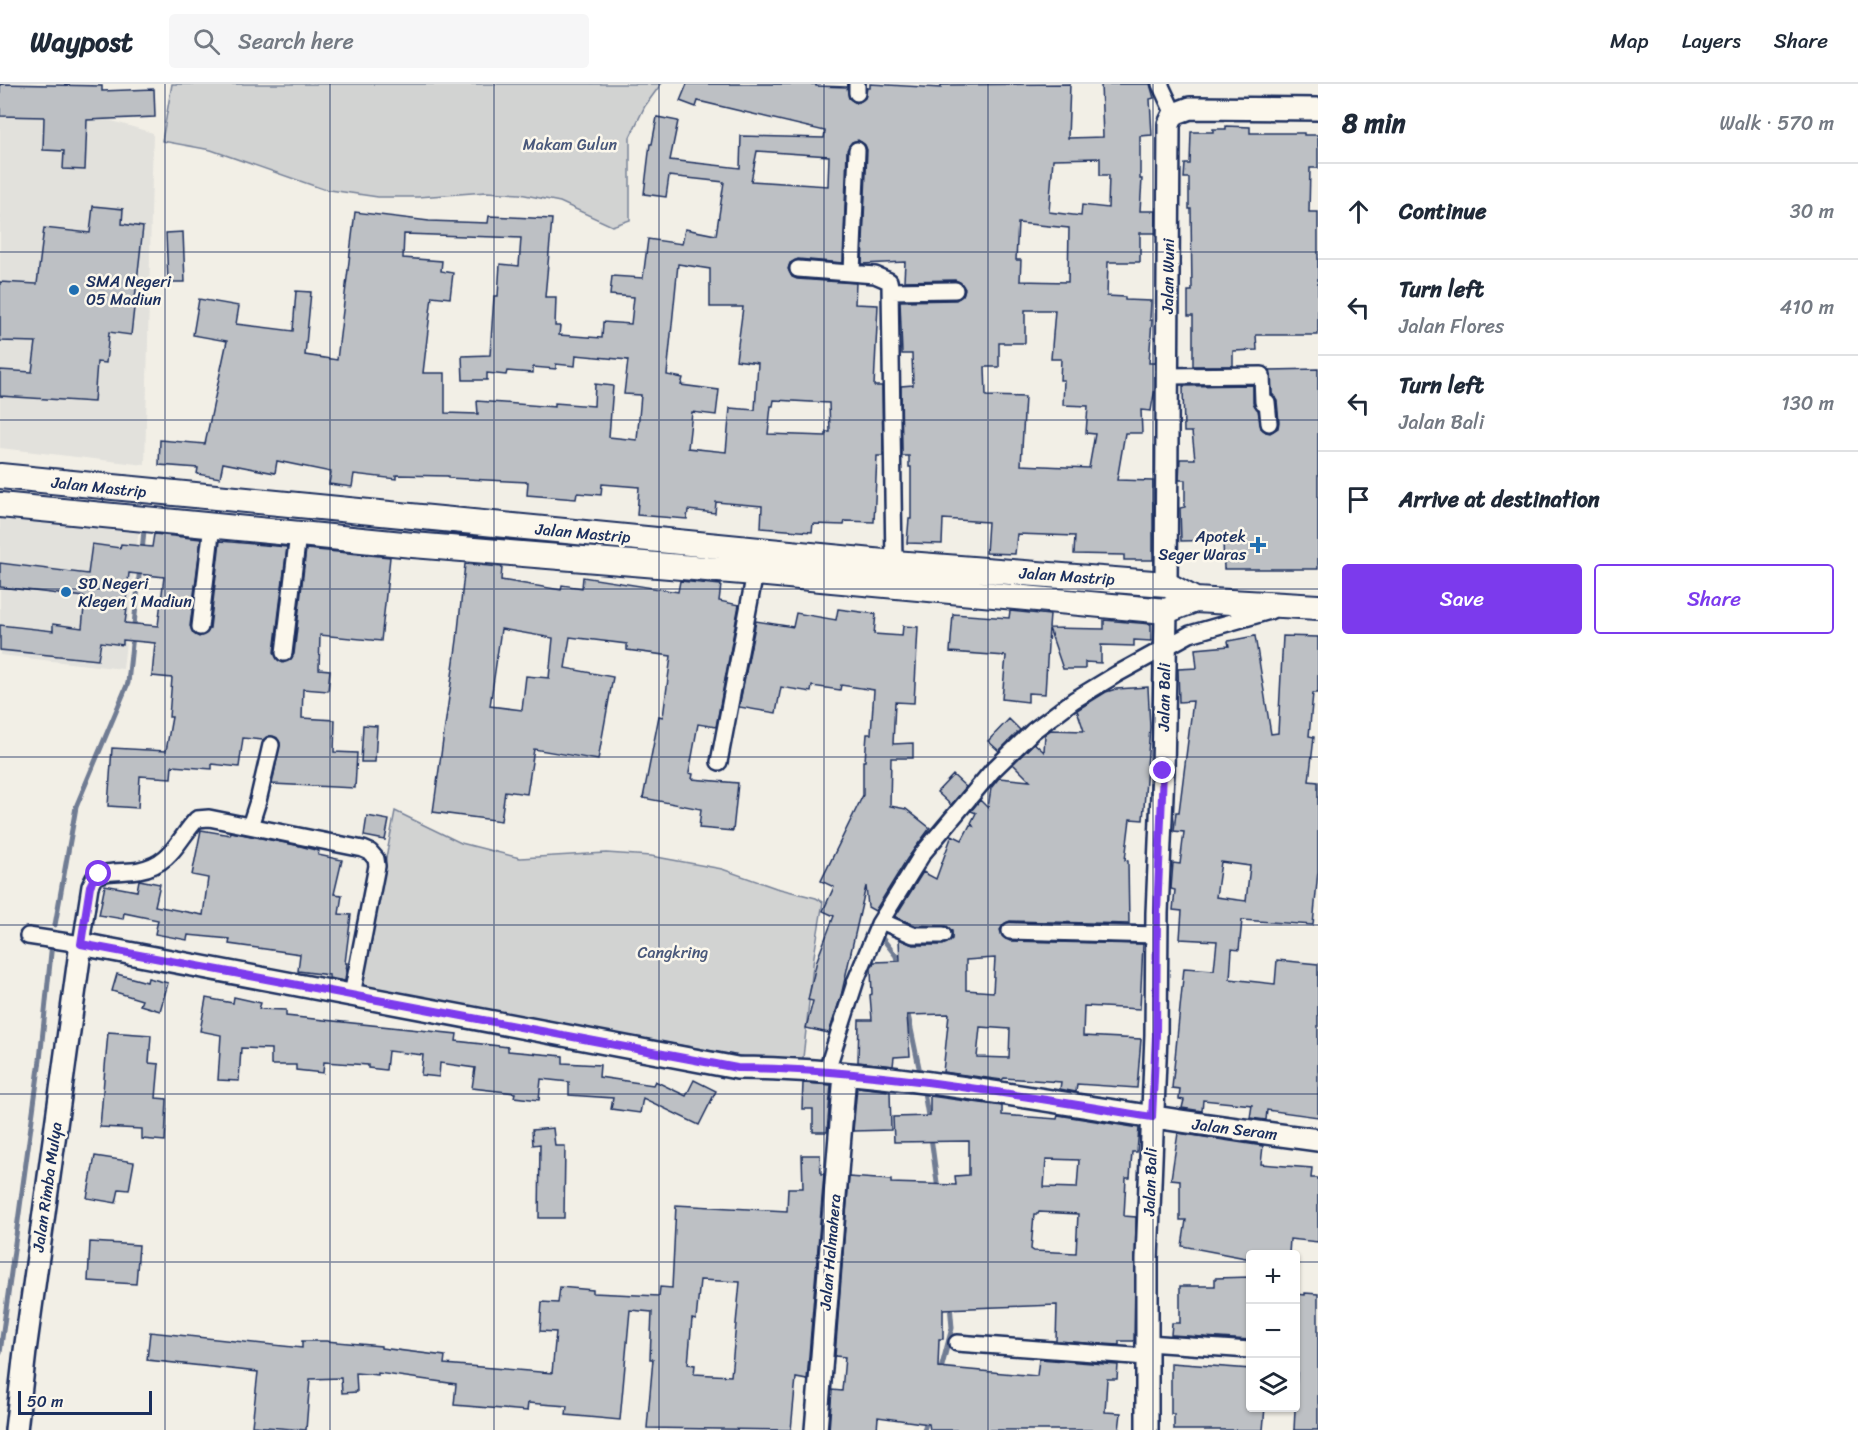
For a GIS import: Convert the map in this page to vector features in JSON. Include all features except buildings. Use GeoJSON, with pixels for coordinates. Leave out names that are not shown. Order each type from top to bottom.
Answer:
{"type":"FeatureCollection","features":[{"type":"Feature","properties":{"kind":"main road","name":"Jalan Mastrip"},"geometry":{"type":"LineString","coordinates":[[0,476],[894,563],[1166,584]]}},
{"type":"Feature","properties":{"kind":"main road","name":"Jalan Mastrip"},"geometry":{"type":"LineString","coordinates":[[0,505],[413,545],[755,573],[1166,611]]}},
{"type":"Feature","properties":{"kind":"main road"},"geometry":{"type":"LineString","coordinates":[[647,565],[648,540]]}},
{"type":"Feature","properties":{"kind":"main road"},"geometry":{"type":"LineString","coordinates":[[1166,584],[1195,600]]}},
{"type":"Feature","properties":{"kind":"main road"},"geometry":{"type":"LineString","coordinates":[[1166,611],[1195,600],[1318,608]]}},
{"type":"Feature","properties":{"kind":"street"},"geometry":{"type":"LineString","coordinates":[[1160,84],[1174,114],[1181,110],[1206,107],[1318,109]]}},
{"type":"Feature","properties":{"kind":"street","name":"Jalan Wuni"},"geometry":{"type":"LineString","coordinates":[[1166,584],[1169,124],[1174,114]]}},
{"type":"Feature","properties":{"kind":"street"},"geometry":{"type":"LineString","coordinates":[[852,273],[858,150]]}},
{"type":"Feature","properties":{"kind":"street"},"geometry":{"type":"LineString","coordinates":[[798,269],[874,275],[889,281],[891,291],[894,563]]}},
{"type":"Feature","properties":{"kind":"street"},"geometry":{"type":"LineString","coordinates":[[891,291],[955,291]]}},
{"type":"Feature","properties":{"kind":"street"},"geometry":{"type":"LineString","coordinates":[[1167,376],[1262,375],[1263,402],[1267,402],[1269,423]]}},
{"type":"Feature","properties":{"kind":"street"},"geometry":{"type":"LineString","coordinates":[[200,627],[212,525]]}},
{"type":"Feature","properties":{"kind":"street"},"geometry":{"type":"LineString","coordinates":[[284,653],[298,534]]}},
{"type":"Feature","properties":{"kind":"street"},"geometry":{"type":"LineString","coordinates":[[719,762],[755,573]]}},
{"type":"Feature","properties":{"kind":"street"},"geometry":{"type":"LineString","coordinates":[[836,1074],[867,950],[880,922],[923,853],[992,771],[1034,731],[1074,700],[1190,634],[1236,619],[1291,606]]}},
{"type":"Feature","properties":{"kind":"street","name":"Jalan Bali"},"geometry":{"type":"LineString","coordinates":[[1147,1430],[1147,1259],[1156,1035],[1166,611]]}},
{"type":"Feature","properties":{"kind":"street"},"geometry":{"type":"LineString","coordinates":[[249,826],[258,801],[271,745]]}},
{"type":"Feature","properties":{"kind":"street"},"geometry":{"type":"LineString","coordinates":[[30,936],[79,944],[90,886],[94,878],[107,872],[138,870],[159,862],[183,840],[190,826],[197,819],[209,818],[363,849],[370,852],[376,859],[377,866],[352,995]]}},
{"type":"Feature","properties":{"kind":"street"},"geometry":{"type":"LineString","coordinates":[[880,922],[913,935],[943,935]]}},
{"type":"Feature","properties":{"kind":"street"},"geometry":{"type":"LineString","coordinates":[[1010,931],[1157,935]]}},
{"type":"Feature","properties":{"kind":"street","name":"Jalan Seram"},"geometry":{"type":"LineString","coordinates":[[79,944],[737,1068],[770,1068],[935,1082],[1216,1127],[1318,1140]]}},
{"type":"Feature","properties":{"kind":"street","name":"Jalan Rimba Mulya"},"geometry":{"type":"LineString","coordinates":[[16,1430],[79,944]]}},
{"type":"Feature","properties":{"kind":"street","name":"Jalan Halmahera"},"geometry":{"type":"LineString","coordinates":[[816,1430],[836,1074]]}},
{"type":"Feature","properties":{"kind":"street"},"geometry":{"type":"LineString","coordinates":[[957,1343],[1147,1350],[1246,1350]]}},
{"type":"Feature","properties":{"kind":"shaded area","name":"SMA Negeri 05 Madiun"},"geometry":{"type":"Polygon","coordinates":[[[0,88],[153,133],[145,465],[0,448],[0,88]]]}},
{"type":"Feature","properties":{"kind":"shaded area","name":"SD Negeri Klegen 1 Madiun"},"geometry":{"type":"Polygon","coordinates":[[[0,516],[139,528],[123,669],[0,655],[0,516]]]}},
{"type":"Feature","properties":{"kind":"green space","name":"Makam Gulun"},"geometry":{"type":"Polygon","coordinates":[[[172,84],[661,84],[645,106],[630,137],[630,220],[612,226],[560,202],[520,194],[486,192],[418,197],[378,197],[323,189],[211,150],[162,141],[172,84]]]}},
{"type":"Feature","properties":{"kind":"green space","name":"Cangkring"},"geometry":{"type":"Polygon","coordinates":[[[395,811],[461,843],[520,858],[606,853],[651,856],[722,869],[823,902],[814,956],[802,1067],[361,988],[395,811]]]}},
{"type":"Feature","properties":{"kind":"waterway"},"geometry":{"type":"LineString","coordinates":[[142,552],[144,530]]}},
{"type":"Feature","properties":{"kind":"waterway"},"geometry":{"type":"LineString","coordinates":[[55,925],[76,807],[128,683],[140,567]]}},
{"type":"Feature","properties":{"kind":"waterway"},"geometry":{"type":"LineString","coordinates":[[879,934],[896,956],[898,966]]}},
{"type":"Feature","properties":{"kind":"waterway"},"geometry":{"type":"LineString","coordinates":[[0,1353],[40,1060],[52,943]]}},
{"type":"Feature","properties":{"kind":"waterway"},"geometry":{"type":"LineString","coordinates":[[907,1010],[921,1077]]}},
{"type":"Feature","properties":{"kind":"waterway"},"geometry":{"type":"LineString","coordinates":[[923,1086],[929,1122]]}},
{"type":"Feature","properties":{"kind":"waterway"},"geometry":{"type":"LineString","coordinates":[[931,1137],[938,1190]]}},
{"type":"Feature","properties":{"kind":"waterway"},"geometry":{"type":"LineString","coordinates":[[940,1373],[952,1328],[950,1304]]}},
{"type":"Feature","properties":{"kind":"waterway"},"geometry":{"type":"LineString","coordinates":[[924,1430],[928,1417]]}},
{"type":"Feature","properties":{"kind":"place","name":"SMA Negeri 05 Madiun"},"geometry":{"type":"Point","coordinates":[74,290]}},
{"type":"Feature","properties":{"kind":"place","name":"Apotek Seger Waras"},"geometry":{"type":"Point","coordinates":[1258,545]}},
{"type":"Feature","properties":{"kind":"place","name":"SD Negeri Klegen 1 Madiun"},"geometry":{"type":"Point","coordinates":[66,592]}},
{"type":"Feature","properties":{"kind":"route"},"geometry":{"type":"LineString","coordinates":[[99,874],[90,886],[81,944],[737,1068],[770,1068],[902,1078],[1152,1117],[1163,771]]}}]}
